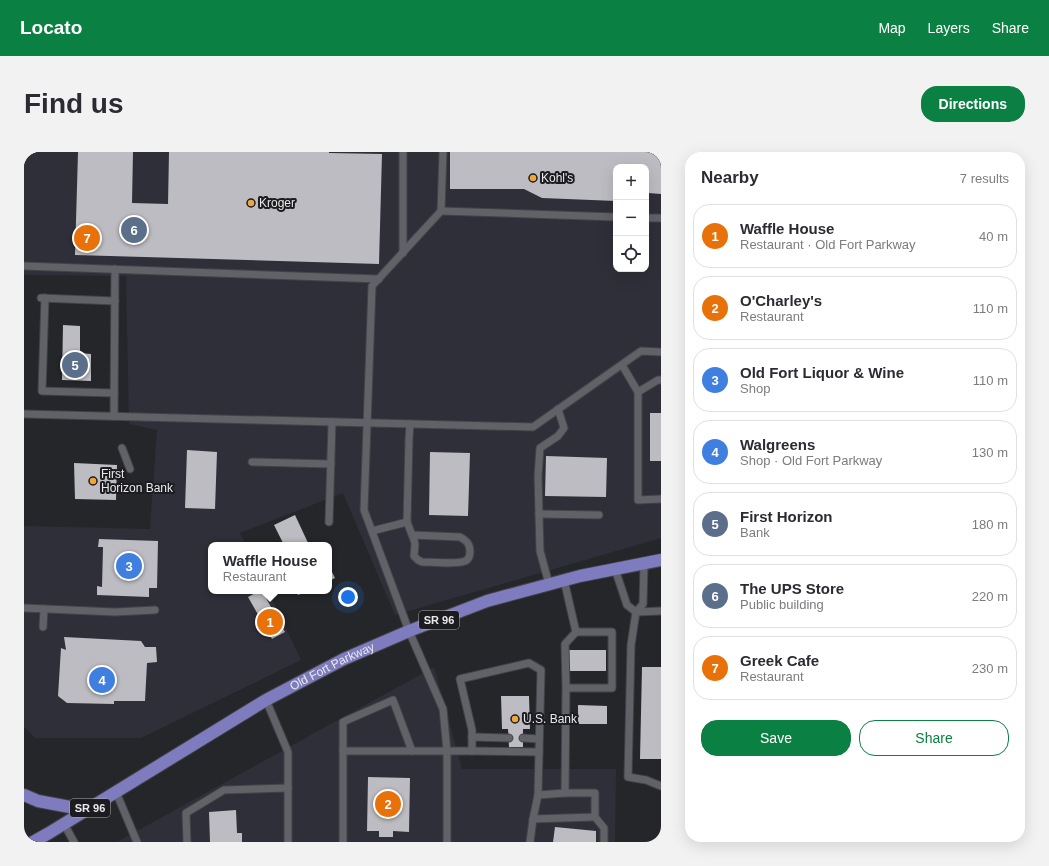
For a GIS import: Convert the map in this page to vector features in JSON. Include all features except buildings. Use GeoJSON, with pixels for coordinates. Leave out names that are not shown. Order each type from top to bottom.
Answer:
{"type":"FeatureCollection","features":[{"type":"Feature","properties":{"kind":"main road","name":"Old Fort Parkway"},"geometry":{"type":"LineString","coordinates":[[33,842],[266,700],[344,659],[409,631],[487,601],[580,576],[661,560]]}},
{"type":"Feature","properties":{"kind":"main road"},"geometry":{"type":"LineString","coordinates":[[24,795],[38,801],[86,810]]}},
{"type":"Feature","properties":{"kind":"lane"},"geometry":{"type":"LineString","coordinates":[[403,152],[403,253]]}},
{"type":"Feature","properties":{"kind":"lane"},"geometry":{"type":"LineString","coordinates":[[443,152],[441,212],[372,286],[364,510],[409,631],[443,710],[447,751],[447,842]]}},
{"type":"Feature","properties":{"kind":"lane"},"geometry":{"type":"LineString","coordinates":[[441,212],[613,217]]}},
{"type":"Feature","properties":{"kind":"lane"},"geometry":{"type":"LineString","coordinates":[[649,218],[661,218]]}},
{"type":"Feature","properties":{"kind":"lane"},"geometry":{"type":"LineString","coordinates":[[24,266],[379,279]]}},
{"type":"Feature","properties":{"kind":"lane"},"geometry":{"type":"LineString","coordinates":[[114,416],[115,269]]}},
{"type":"Feature","properties":{"kind":"lane"},"geometry":{"type":"LineString","coordinates":[[114,393],[42,391],[43,298],[115,301]]}},
{"type":"Feature","properties":{"kind":"lane"},"geometry":{"type":"LineString","coordinates":[[24,414],[532,427],[641,351],[661,352]]}},
{"type":"Feature","properties":{"kind":"lane"},"geometry":{"type":"LineString","coordinates":[[622,365],[638,392],[638,500],[661,499]]}},
{"type":"Feature","properties":{"kind":"lane"},"geometry":{"type":"LineString","coordinates":[[638,392],[658,380],[661,380]]}},
{"type":"Feature","properties":{"kind":"lane"},"geometry":{"type":"LineString","coordinates":[[549,584],[540,551],[538,476],[540,448],[558,436],[564,428],[558,409]]}},
{"type":"Feature","properties":{"kind":"lane"},"geometry":{"type":"LineString","coordinates":[[329,522],[332,422]]}},
{"type":"Feature","properties":{"kind":"lane"},"geometry":{"type":"LineString","coordinates":[[410,424],[407,522],[415,544],[414,556],[422,562],[460,563],[466,561],[470,555],[470,546],[466,540],[460,537],[412,535]]}},
{"type":"Feature","properties":{"kind":"lane"},"geometry":{"type":"LineString","coordinates":[[122,448],[130,469]]}},
{"type":"Feature","properties":{"kind":"lane"},"geometry":{"type":"LineString","coordinates":[[252,462],[331,464]]}},
{"type":"Feature","properties":{"kind":"lane"},"geometry":{"type":"LineString","coordinates":[[539,514],[599,515]]}},
{"type":"Feature","properties":{"kind":"lane"},"geometry":{"type":"LineString","coordinates":[[372,531],[407,522]]}},
{"type":"Feature","properties":{"kind":"lane"},"geometry":{"type":"LineString","coordinates":[[644,564],[642,604],[636,612],[631,645],[628,777],[646,780],[661,786]]}},
{"type":"Feature","properties":{"kind":"lane"},"geometry":{"type":"LineString","coordinates":[[615,569],[627,605],[636,612],[661,611]]}},
{"type":"Feature","properties":{"kind":"lane"},"geometry":{"type":"LineString","coordinates":[[564,580],[576,632]]}},
{"type":"Feature","properties":{"kind":"lane"},"geometry":{"type":"LineString","coordinates":[[24,608],[114,612],[155,610]]}},
{"type":"Feature","properties":{"kind":"lane"},"geometry":{"type":"LineString","coordinates":[[43,627],[44,609]]}},
{"type":"Feature","properties":{"kind":"lane"},"geometry":{"type":"LineString","coordinates":[[565,793],[565,644],[576,632],[612,632],[612,688],[566,688]]}},
{"type":"Feature","properties":{"kind":"lane"},"geometry":{"type":"LineString","coordinates":[[472,751],[472,730],[460,679],[529,663],[541,670],[538,794],[530,842]]}},
{"type":"Feature","properties":{"kind":"lane"},"geometry":{"type":"LineString","coordinates":[[266,700],[288,752],[288,842]]}},
{"type":"Feature","properties":{"kind":"lane"},"geometry":{"type":"LineString","coordinates":[[343,842],[343,722],[393,700],[412,751]]}},
{"type":"Feature","properties":{"kind":"lane"},"geometry":{"type":"LineString","coordinates":[[472,737],[509,738]]}},
{"type":"Feature","properties":{"kind":"lane"},"geometry":{"type":"LineString","coordinates":[[523,738],[539,739]]}},
{"type":"Feature","properties":{"kind":"lane"},"geometry":{"type":"LineString","coordinates":[[343,751],[539,752]]}},
{"type":"Feature","properties":{"kind":"lane"},"geometry":{"type":"LineString","coordinates":[[187,842],[186,813],[224,790],[288,788]]}},
{"type":"Feature","properties":{"kind":"lane"},"geometry":{"type":"LineString","coordinates":[[116,792],[137,842]]}},
{"type":"Feature","properties":{"kind":"lane"},"geometry":{"type":"LineString","coordinates":[[538,794],[595,793],[595,817],[604,828],[604,842]]}},
{"type":"Feature","properties":{"kind":"lane"},"geometry":{"type":"LineString","coordinates":[[533,819],[595,817]]}},
{"type":"Feature","properties":{"kind":"lane"},"geometry":{"type":"LineString","coordinates":[[64,824],[74,842]]}},
{"type":"Feature","properties":{"kind":"shaded area"},"geometry":{"type":"Polygon","coordinates":[[[24,152],[661,152],[661,538],[395,615],[343,493],[240,533],[244,542],[208,542],[208,594],[269,594],[301,660],[141,738],[35,738],[24,727],[24,526],[150,529],[157,430],[129,424],[126,276],[24,275],[24,152]]]}},
{"type":"Feature","properties":{"kind":"shaded area"},"geometry":{"type":"Polygon","coordinates":[[[434,667],[462,769],[616,769],[615,842],[117,842],[434,667]]]}},
{"type":"Feature","properties":{"kind":"place","name":"Kohl's"},"geometry":{"type":"Point","coordinates":[533,178]}},
{"type":"Feature","properties":{"kind":"place","name":"Kroger"},"geometry":{"type":"Point","coordinates":[251,203]}},
{"type":"Feature","properties":{"kind":"place","name":"The UPS Store"},"geometry":{"type":"Point","coordinates":[134,230]}},
{"type":"Feature","properties":{"kind":"place","name":"Greek Cafe"},"geometry":{"type":"Point","coordinates":[87,238]}},
{"type":"Feature","properties":{"kind":"place","name":"First Horizon"},"geometry":{"type":"Point","coordinates":[75,365]}},
{"type":"Feature","properties":{"kind":"place","name":"First Horizon Bank"},"geometry":{"type":"Point","coordinates":[93,481]}},
{"type":"Feature","properties":{"kind":"place","name":"Old Fort Liquor & Wine"},"geometry":{"type":"Point","coordinates":[129,566]}},
{"type":"Feature","properties":{"kind":"place","name":"Waffle House"},"geometry":{"type":"Point","coordinates":[270,622]}},
{"type":"Feature","properties":{"kind":"place","name":"Walgreens"},"geometry":{"type":"Point","coordinates":[102,680]}},
{"type":"Feature","properties":{"kind":"place","name":"U.S. Bank"},"geometry":{"type":"Point","coordinates":[515,719]}},
{"type":"Feature","properties":{"kind":"place","name":"O'Charley's"},"geometry":{"type":"Point","coordinates":[388,804]}}]}
